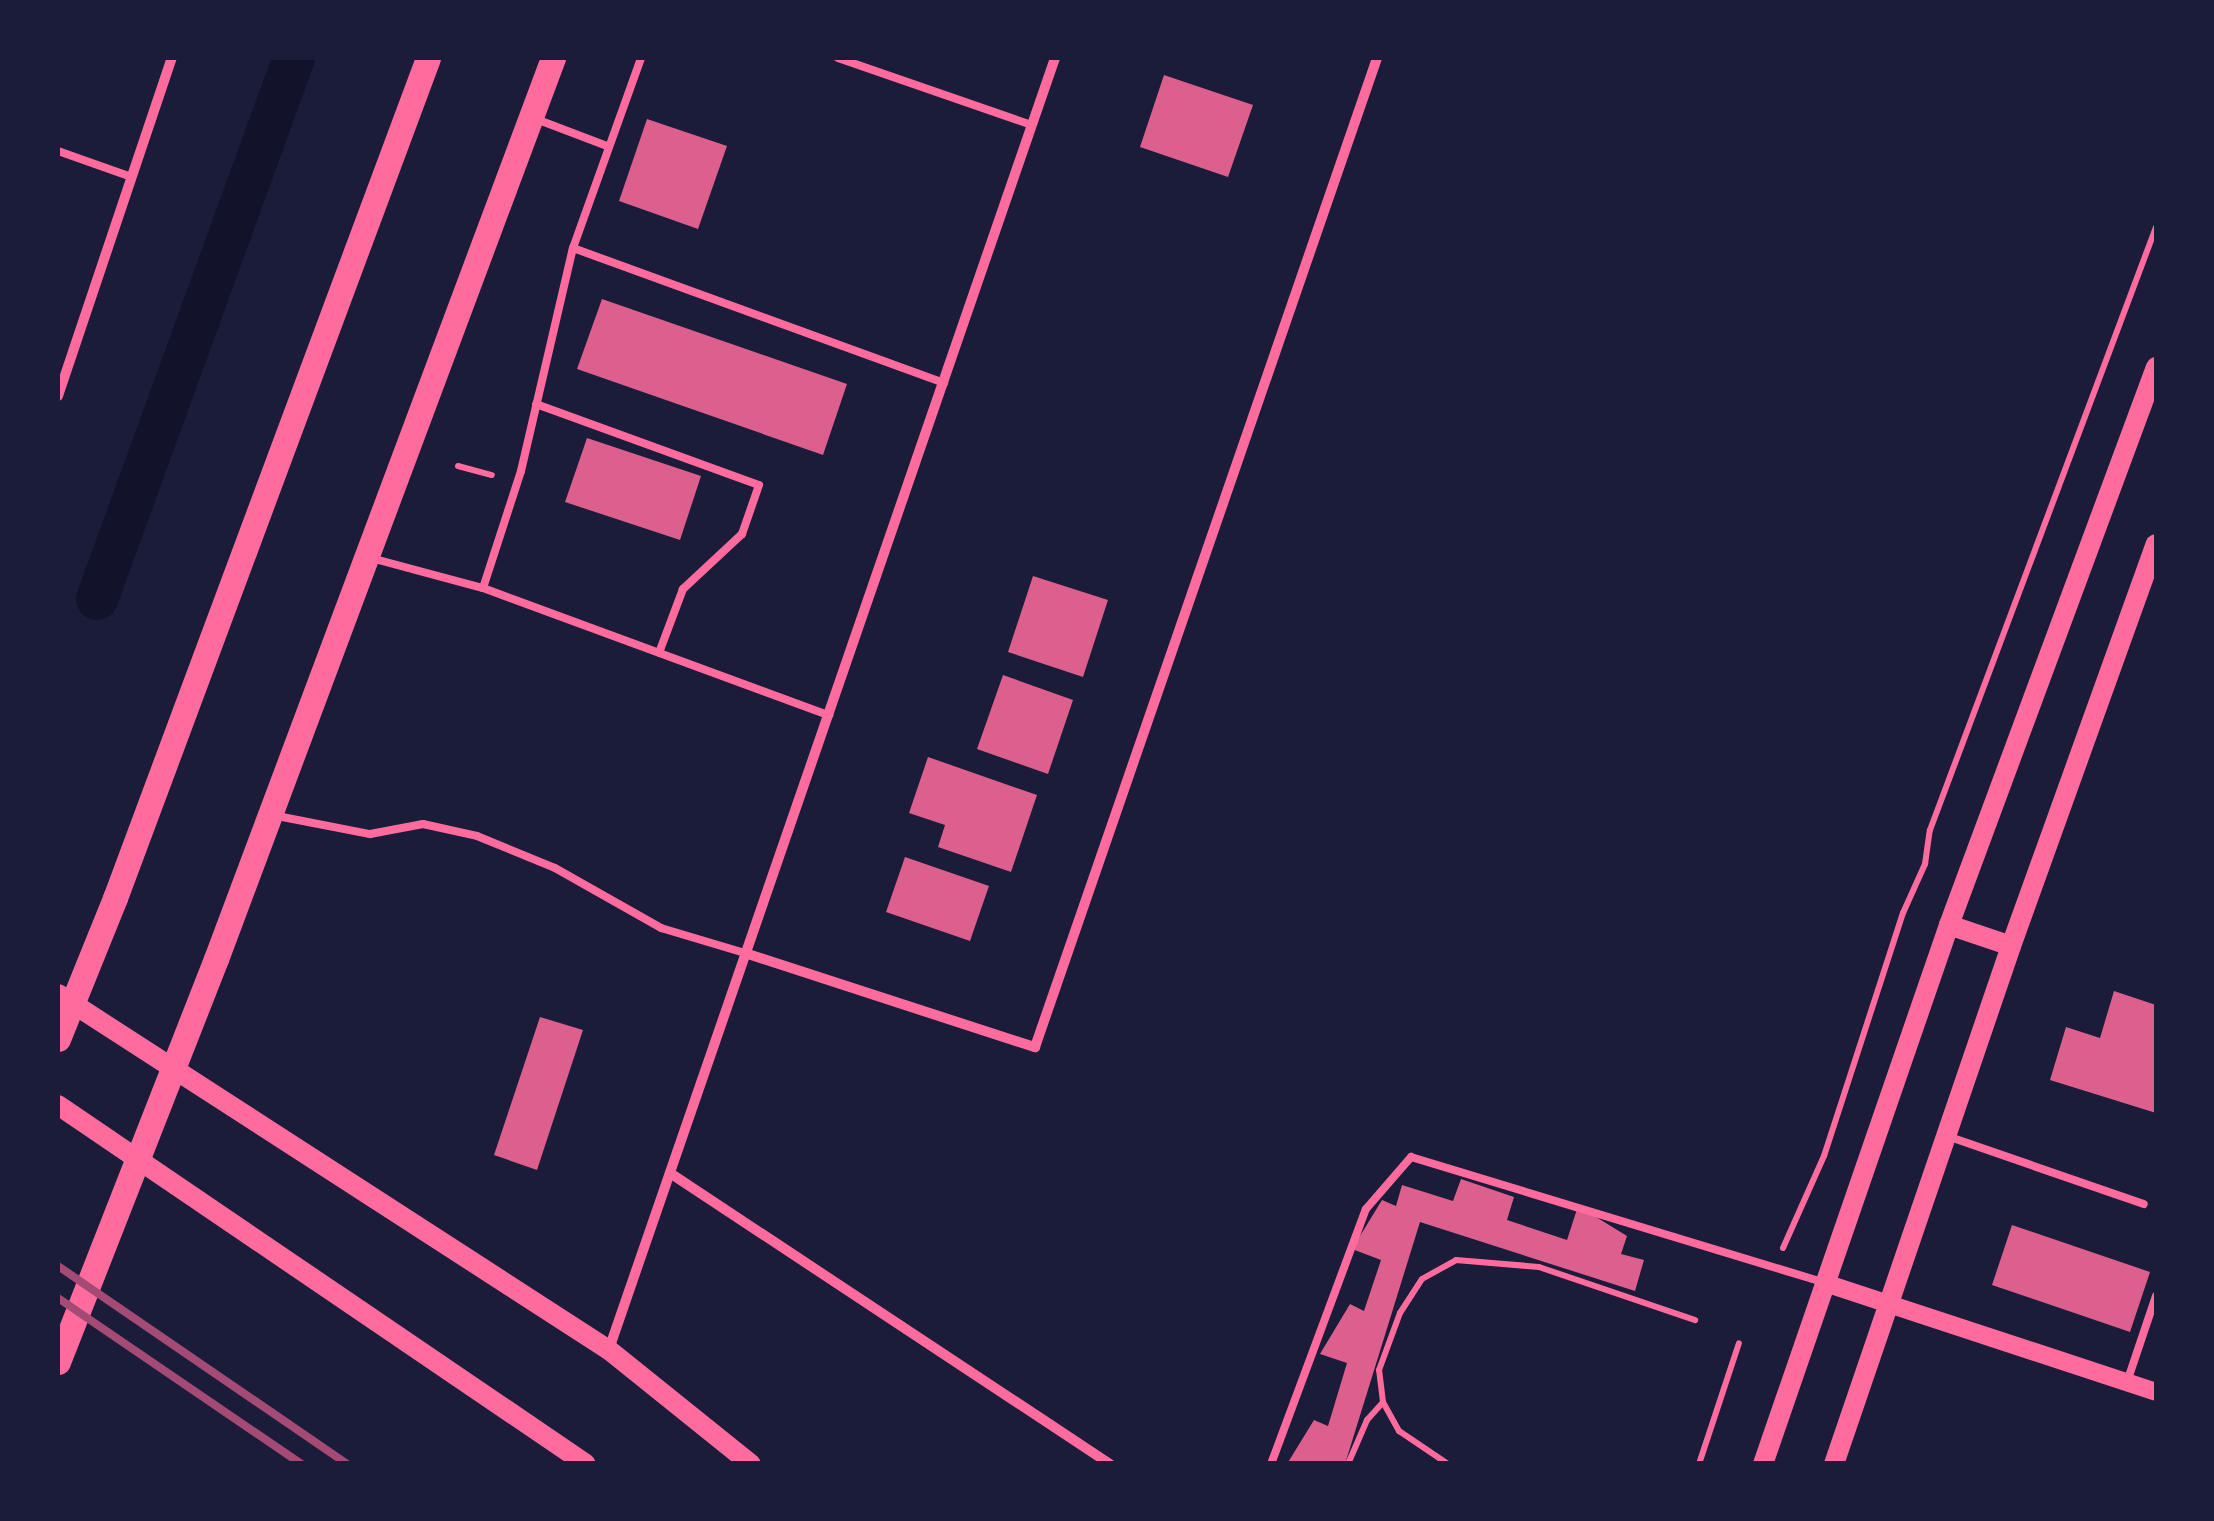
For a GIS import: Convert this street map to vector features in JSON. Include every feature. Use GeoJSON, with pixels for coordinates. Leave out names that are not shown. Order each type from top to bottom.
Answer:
{"type":"FeatureCollection","features":[{"type":"Feature","properties":{"kind":"main road"},"geometry":{"type":"LineString","coordinates":[[58,1038],[65,998],[428,58]]}},
{"type":"Feature","properties":{"kind":"main road"},"geometry":{"type":"LineString","coordinates":[[58,1362],[174,1068],[553,58]]}},
{"type":"Feature","properties":{"kind":"main road"},"geometry":{"type":"LineString","coordinates":[[1763,1464],[1949,925],[2156,367]]}},
{"type":"Feature","properties":{"kind":"main road"},"geometry":{"type":"LineString","coordinates":[[1834,1464],[2011,946],[2156,544]]}},
{"type":"Feature","properties":{"kind":"main road"},"geometry":{"type":"LineString","coordinates":[[1949,925],[2011,946]]}},
{"type":"Feature","properties":{"kind":"main road"},"geometry":{"type":"LineString","coordinates":[[65,998],[609,1350],[751,1464]]}},
{"type":"Feature","properties":{"kind":"main road"},"geometry":{"type":"LineString","coordinates":[[58,1106],[586,1464]]}},
{"type":"Feature","properties":{"kind":"street"},"geometry":{"type":"LineString","coordinates":[[58,396],[62,368],[172,58]]}},
{"type":"Feature","properties":{"kind":"street"},"geometry":{"type":"LineString","coordinates":[[609,1350],[673,1175],[1055,58]]}},
{"type":"Feature","properties":{"kind":"street"},"geometry":{"type":"LineString","coordinates":[[748,954],[1035,1048],[1377,58]]}},
{"type":"Feature","properties":{"kind":"street"},"geometry":{"type":"LineString","coordinates":[[673,1175],[1110,1464]]}},
{"type":"Feature","properties":{"kind":"street"},"geometry":{"type":"LineString","coordinates":[[1825,1283],[2156,1392]]}},
{"type":"Feature","properties":{"kind":"lane"},"geometry":{"type":"LineString","coordinates":[[483,588],[521,470],[573,248],[641,58]]}},
{"type":"Feature","properties":{"kind":"lane"},"geometry":{"type":"LineString","coordinates":[[838,58],[1032,125]]}},
{"type":"Feature","properties":{"kind":"lane"},"geometry":{"type":"LineString","coordinates":[[532,117],[607,146]]}},
{"type":"Feature","properties":{"kind":"lane"},"geometry":{"type":"LineString","coordinates":[[58,152],[132,177]]}},
{"type":"Feature","properties":{"kind":"lane"},"geometry":{"type":"LineString","coordinates":[[573,248],[944,383]]}},
{"type":"Feature","properties":{"kind":"lane"},"geometry":{"type":"LineString","coordinates":[[536,404],[759,485],[742,534],[683,588],[659,653]]}},
{"type":"Feature","properties":{"kind":"lane"},"geometry":{"type":"LineString","coordinates":[[367,557],[483,588],[830,715]]}},
{"type":"Feature","properties":{"kind":"lane"},"geometry":{"type":"LineString","coordinates":[[270,815],[370,834],[423,824],[476,836],[555,868],[661,928],[748,954]]}},
{"type":"Feature","properties":{"kind":"lane"},"geometry":{"type":"LineString","coordinates":[[1946,1136],[2144,1204]]}},
{"type":"Feature","properties":{"kind":"lane"},"geometry":{"type":"LineString","coordinates":[[1271,1464],[1366,1209],[1411,1156],[1825,1283]]}},
{"type":"Feature","properties":{"kind":"lane"},"geometry":{"type":"LineString","coordinates":[[2126,1382],[2156,1296]]}},
{"type":"Feature","properties":{"kind":"path"},"geometry":{"type":"LineString","coordinates":[[1776,1268],[1793,1219],[1824,1156],[1903,913],[1925,864],[1930,830],[2156,227]]}},
{"type":"Feature","properties":{"kind":"path"},"geometry":{"type":"LineString","coordinates":[[458,466],[492,475]]}},
{"type":"Feature","properties":{"kind":"path"},"geometry":{"type":"LineString","coordinates":[[1448,1464],[1399,1431],[1383,1402],[1379,1370],[1400,1313],[1422,1279],[1456,1260],[1539,1268],[1695,1320]]}},
{"type":"Feature","properties":{"kind":"path"},"geometry":{"type":"LineString","coordinates":[[1699,1464],[1739,1344]]}},
{"type":"Feature","properties":{"kind":"path"},"geometry":{"type":"LineString","coordinates":[[1348,1464],[1367,1420],[1383,1402]]}},
{"type":"Feature","properties":{"kind":"building"},"geometry":{"type":"Polygon","coordinates":[[[1164,75],[1253,105],[1228,177],[1140,147],[1164,75]]]}},
{"type":"Feature","properties":{"kind":"building"},"geometry":{"type":"Polygon","coordinates":[[[647,119],[727,146],[698,229],[619,201],[647,119]]]}},
{"type":"Feature","properties":{"kind":"building"},"geometry":{"type":"Polygon","coordinates":[[[602,299],[847,384],[823,455],[577,369],[602,299]]]}},
{"type":"Feature","properties":{"kind":"building"},"geometry":{"type":"Polygon","coordinates":[[[587,438],[701,476],[680,540],[565,502],[587,438]]]}},
{"type":"Feature","properties":{"kind":"building"},"geometry":{"type":"Polygon","coordinates":[[[1033,576],[1108,600],[1083,677],[1008,652],[1033,576]]]}},
{"type":"Feature","properties":{"kind":"building"},"geometry":{"type":"Polygon","coordinates":[[[1003,675],[1073,700],[1048,774],[977,749],[1003,675]]]}},
{"type":"Feature","properties":{"kind":"building"},"geometry":{"type":"Polygon","coordinates":[[[928,757],[1037,795],[1011,872],[938,847],[945,825],[909,813],[928,757]]]}},
{"type":"Feature","properties":{"kind":"building"},"geometry":{"type":"Polygon","coordinates":[[[905,857],[989,886],[970,941],[886,912],[905,857]]]}},
{"type":"Feature","properties":{"kind":"building"},"geometry":{"type":"Polygon","coordinates":[[[2114,991],[2156,1005],[2156,1113],[2050,1080],[2066,1027],[2100,1038],[2114,991]]]}},
{"type":"Feature","properties":{"kind":"building"},"geometry":{"type":"Polygon","coordinates":[[[540,1017],[583,1030],[537,1170],[494,1155],[540,1017]]]}},
{"type":"Feature","properties":{"kind":"building"},"geometry":{"type":"Polygon","coordinates":[[[1461,1179],[1514,1197],[1507,1220],[1567,1240],[1578,1206],[1627,1236],[1621,1254],[1644,1260],[1635,1291],[1420,1222],[1345,1464],[1287,1464],[1314,1420],[1328,1426],[1347,1363],[1320,1354],[1350,1304],[1364,1311],[1381,1260],[1352,1249],[1382,1200],[1396,1206],[1402,1185],[1453,1201],[1461,1179]]]}},
{"type":"Feature","properties":{"kind":"building"},"geometry":{"type":"Polygon","coordinates":[[[2012,1225],[2150,1272],[2130,1332],[1992,1285],[2012,1225]]]}},
{"type":"Feature","properties":{"kind":"waterway"},"geometry":{"type":"LineString","coordinates":[[97,599],[294,58]]}},
{"type":"Feature","properties":{"kind":"railway"},"geometry":{"type":"LineString","coordinates":[[58,1266],[347,1464]]}},
{"type":"Feature","properties":{"kind":"railway"},"geometry":{"type":"LineString","coordinates":[[58,1298],[301,1464]]}}]}
